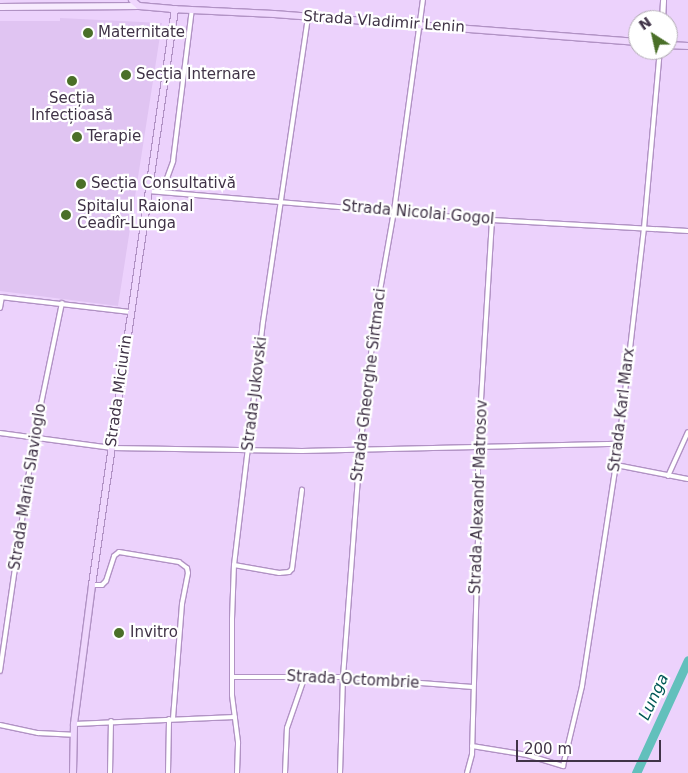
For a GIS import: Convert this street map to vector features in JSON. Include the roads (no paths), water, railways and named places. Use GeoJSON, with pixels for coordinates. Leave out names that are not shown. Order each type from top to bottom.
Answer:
{"type":"FeatureCollection","features":[{"type":"Feature","properties":{"kind":"main road"},"geometry":{"type":"LineString","coordinates":[[132,0],[139,6]]}},
{"type":"Feature","properties":{"kind":"main road"},"geometry":{"type":"LineString","coordinates":[[0,7],[139,6]]}},
{"type":"Feature","properties":{"kind":"main road","name":"Strada Vladimir Lenin"},"geometry":{"type":"LineString","coordinates":[[139,6],[628,41]]}},
{"type":"Feature","properties":{"kind":"main road","name":"Strada Miciurin"},"geometry":{"type":"LineString","coordinates":[[73,773],[74,724],[92,584],[175,9]]}},
{"type":"Feature","properties":{"kind":"street","name":"Strada Gheorghe Sîrtmaci"},"geometry":{"type":"LineString","coordinates":[[340,773],[344,677],[360,449],[376,319],[394,211],[423,0]]}},
{"type":"Feature","properties":{"kind":"street"},"geometry":{"type":"LineString","coordinates":[[162,192],[173,162],[192,9]]}},
{"type":"Feature","properties":{"kind":"street","name":"Strada Jukovski"},"geometry":{"type":"LineString","coordinates":[[237,773],[232,677],[234,565],[263,322],[308,17]]}},
{"type":"Feature","properties":{"kind":"street","name":"Strada Karl Marx"},"geometry":{"type":"LineString","coordinates":[[472,746],[528,755],[562,766],[582,686],[619,444],[644,228],[659,60]]}},
{"type":"Feature","properties":{"kind":"street","name":"Strada Nicolai Gogol"},"geometry":{"type":"LineString","coordinates":[[148,191],[492,220],[688,231]]}},
{"type":"Feature","properties":{"kind":"street","name":"Strada Alexandr Matrosov"},"geometry":{"type":"LineString","coordinates":[[467,773],[472,746],[478,538],[478,449],[492,220]]}},
{"type":"Feature","properties":{"kind":"street"},"geometry":{"type":"LineString","coordinates":[[0,308],[1,297],[130,312]]}},
{"type":"Feature","properties":{"kind":"street","name":"Strada Maria Slavioglo"},"geometry":{"type":"LineString","coordinates":[[0,671],[34,438],[62,303]]}},
{"type":"Feature","properties":{"kind":"street"},"geometry":{"type":"LineString","coordinates":[[668,476],[688,432]]}},
{"type":"Feature","properties":{"kind":"street"},"geometry":{"type":"LineString","coordinates":[[0,434],[112,448],[478,449],[619,444]]}},
{"type":"Feature","properties":{"kind":"street"},"geometry":{"type":"LineString","coordinates":[[616,465],[688,480]]}},
{"type":"Feature","properties":{"kind":"street"},"geometry":{"type":"LineString","coordinates":[[234,565],[279,573],[289,572],[292,568],[302,490]]}},
{"type":"Feature","properties":{"kind":"street"},"geometry":{"type":"LineString","coordinates":[[92,584],[102,585],[106,581],[114,556],[119,552],[179,562],[187,568],[188,573],[182,604],[171,719],[168,773]]}},
{"type":"Feature","properties":{"kind":"street"},"geometry":{"type":"LineString","coordinates":[[285,773],[287,728],[305,676]]}},
{"type":"Feature","properties":{"kind":"street","name":"Strada Octombrie"},"geometry":{"type":"LineString","coordinates":[[232,677],[344,677],[473,688]]}},
{"type":"Feature","properties":{"kind":"street"},"geometry":{"type":"LineString","coordinates":[[74,724],[235,717]]}},
{"type":"Feature","properties":{"kind":"street"},"geometry":{"type":"LineString","coordinates":[[110,773],[111,721]]}},
{"type":"Feature","properties":{"kind":"street"},"geometry":{"type":"LineString","coordinates":[[0,725],[38,733],[74,735]]}},
{"type":"Feature","properties":{"kind":"waterway","name":"Lunga"},"geometry":{"type":"LineString","coordinates":[[636,773],[688,660]]}},
{"type":"Feature","properties":{"kind":"place","name":"Maternitate"},"geometry":{"type":"Point","coordinates":[88,33]}},
{"type":"Feature","properties":{"kind":"place","name":"Secția Internare"},"geometry":{"type":"Point","coordinates":[126,75]}},
{"type":"Feature","properties":{"kind":"place","name":"Secția Infecțioasă"},"geometry":{"type":"Point","coordinates":[72,81]}},
{"type":"Feature","properties":{"kind":"place","name":"Terapie"},"geometry":{"type":"Point","coordinates":[77,137]}},
{"type":"Feature","properties":{"kind":"place","name":"Secția Consultativă"},"geometry":{"type":"Point","coordinates":[81,184]}},
{"type":"Feature","properties":{"kind":"place","name":"Spitalul Raional Ceadîr-Lunga"},"geometry":{"type":"Point","coordinates":[66,215]}},
{"type":"Feature","properties":{"kind":"place","name":"Invitro"},"geometry":{"type":"Point","coordinates":[119,633]}}]}
